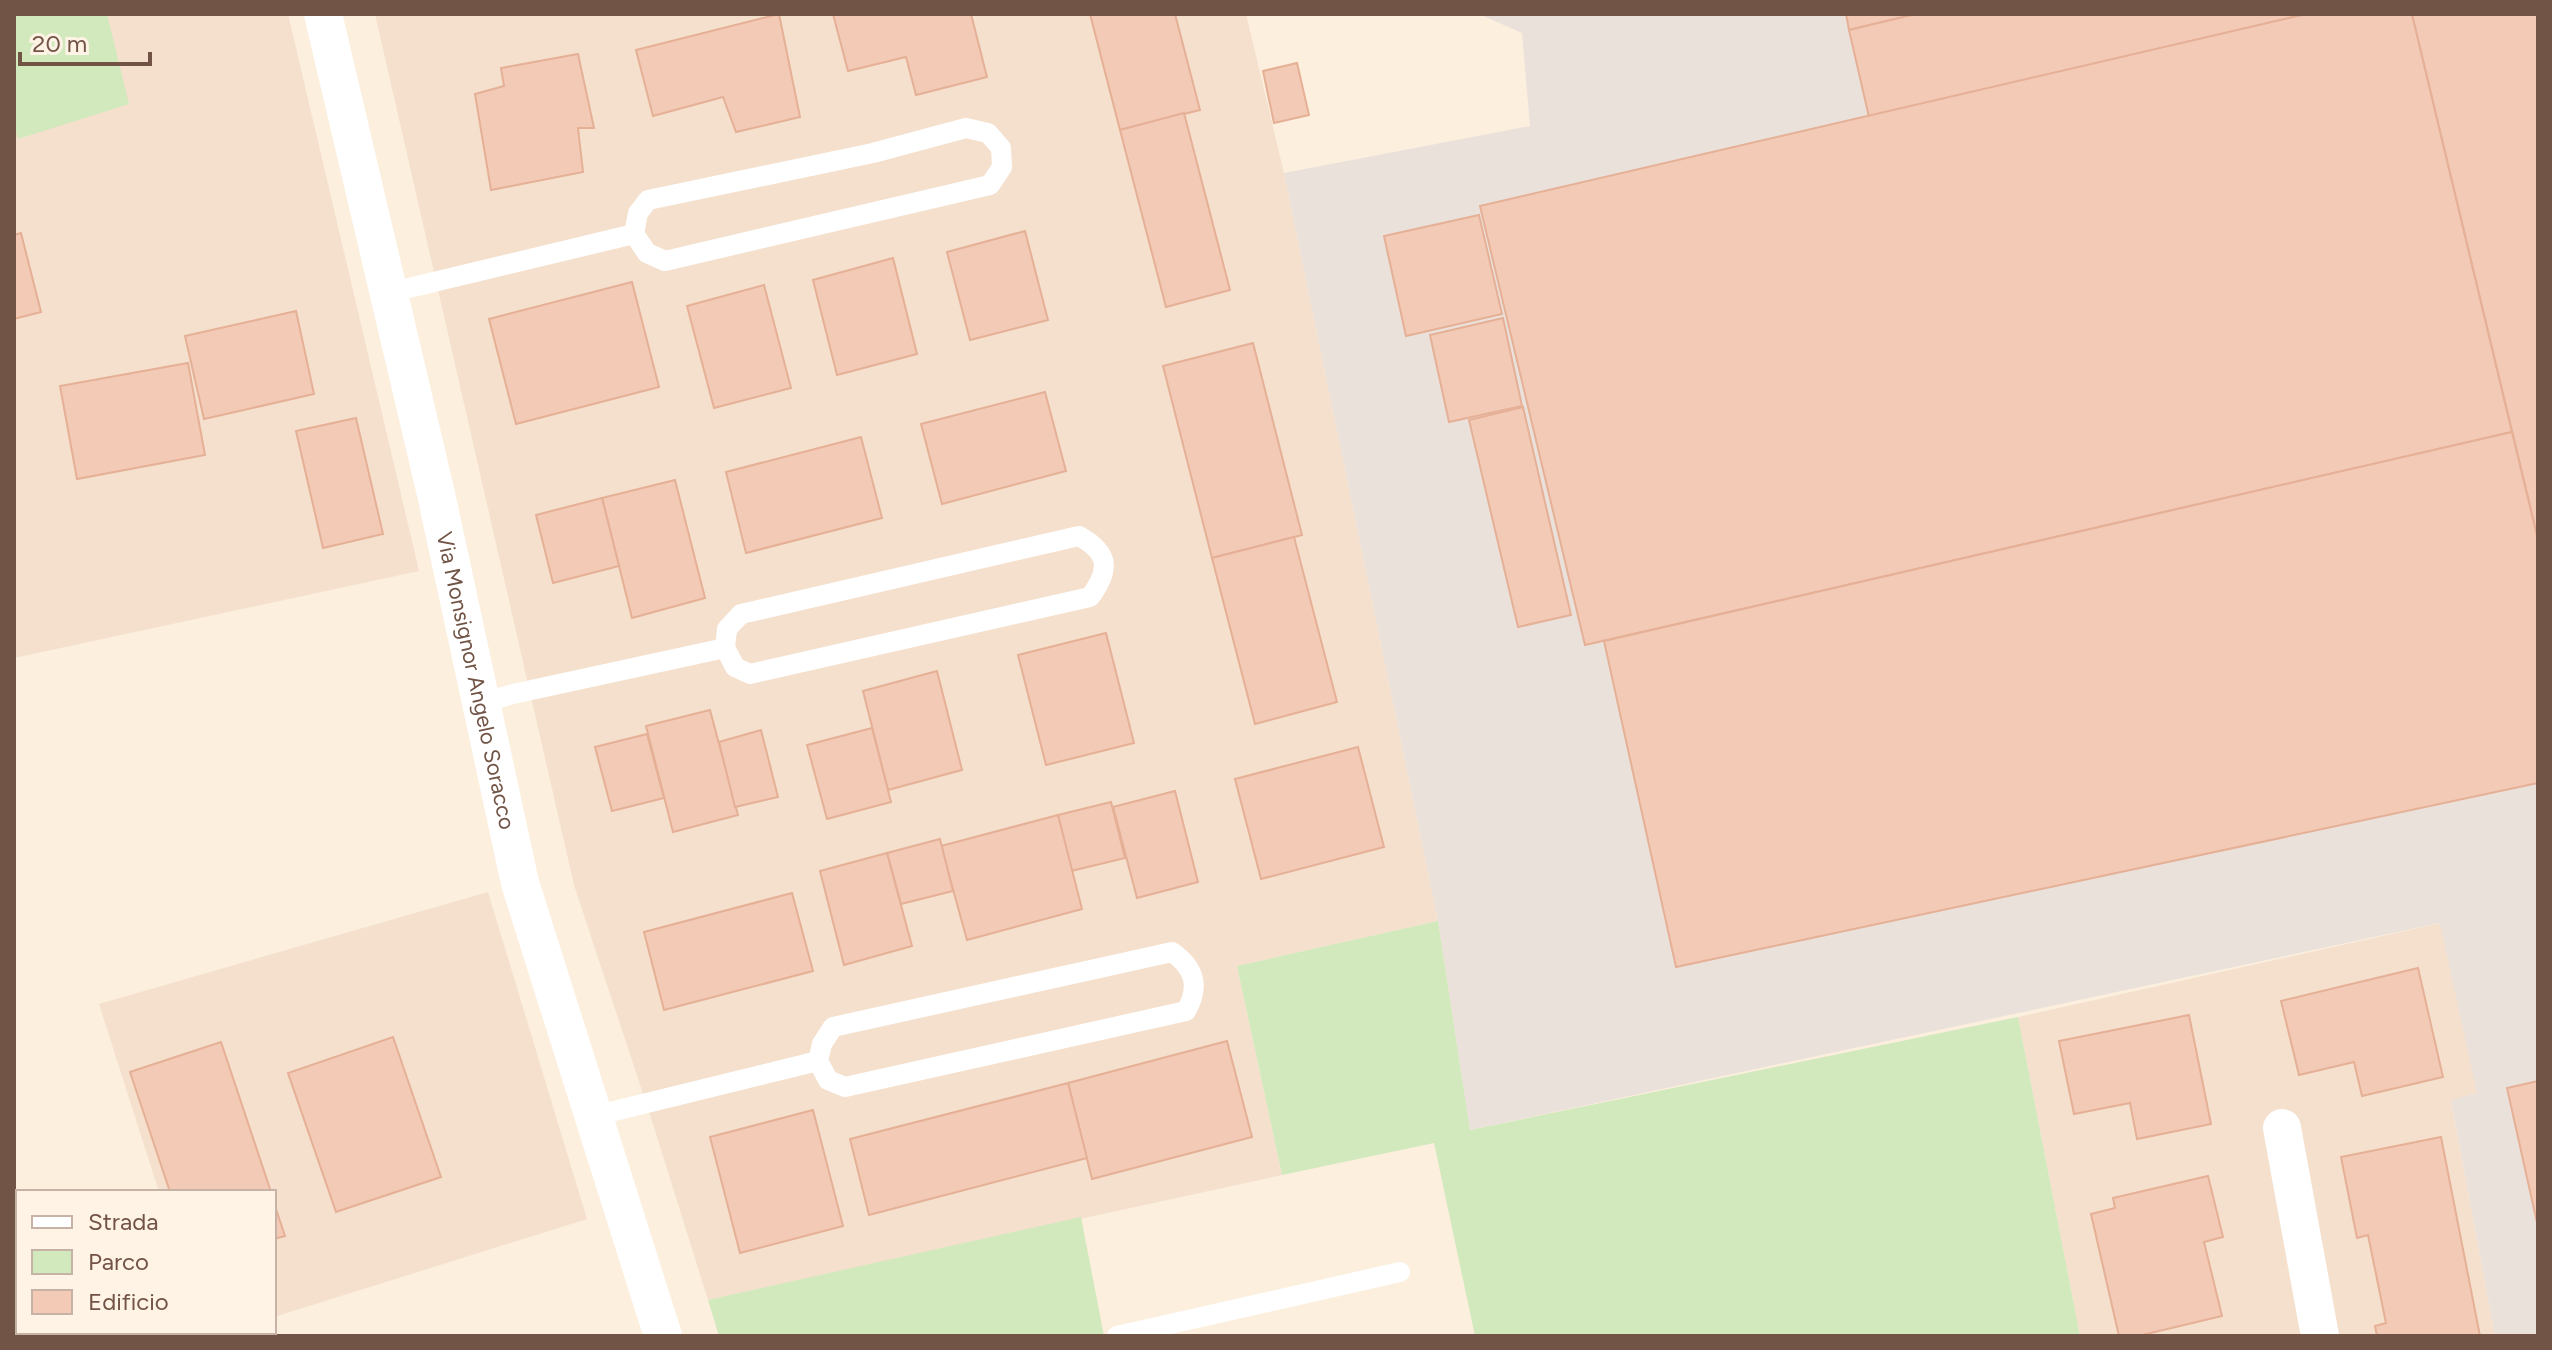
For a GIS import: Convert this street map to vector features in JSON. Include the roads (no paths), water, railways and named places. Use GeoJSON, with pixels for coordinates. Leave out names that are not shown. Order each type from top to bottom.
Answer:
{"type":"FeatureCollection","features":[{"type":"Feature","properties":{"kind":"street","name":"Via Monsignor Angelo Soracco"},"geometry":{"type":"LineString","coordinates":[[323,14],[520,883],[663,1336]]}},
{"type":"Feature","properties":{"kind":"street"},"geometry":{"type":"LineString","coordinates":[[2282,1128],[2320,1336]]}},
{"type":"Feature","properties":{"kind":"lane"},"geometry":{"type":"LineString","coordinates":[[966,128],[988,133],[1001,148],[1002,167],[990,185],[665,261],[647,253],[634,234],[638,213],[648,200],[873,153],[966,128]]}},
{"type":"Feature","properties":{"kind":"lane"},"geometry":{"type":"LineString","coordinates":[[388,293],[634,234]]}},
{"type":"Feature","properties":{"kind":"lane"},"geometry":{"type":"LineString","coordinates":[[1079,536],[1094,544],[1104,563],[1102,580],[1090,597],[766,671],[750,674],[735,667],[725,648],[727,629],[741,614],[1079,536]]}},
{"type":"Feature","properties":{"kind":"lane"},"geometry":{"type":"LineString","coordinates":[[481,703],[725,648]]}},
{"type":"Feature","properties":{"kind":"lane"},"geometry":{"type":"LineString","coordinates":[[1172,952],[1185,960],[1193,979],[1194,997],[1186,1011],[845,1087],[828,1080],[818,1061],[822,1044],[833,1027],[1157,955],[1172,952]]}},
{"type":"Feature","properties":{"kind":"lane"},"geometry":{"type":"LineString","coordinates":[[594,1116],[818,1061]]}},
{"type":"Feature","properties":{"kind":"lane"},"geometry":{"type":"LineString","coordinates":[[1117,1336],[1400,1272]]}}]}
